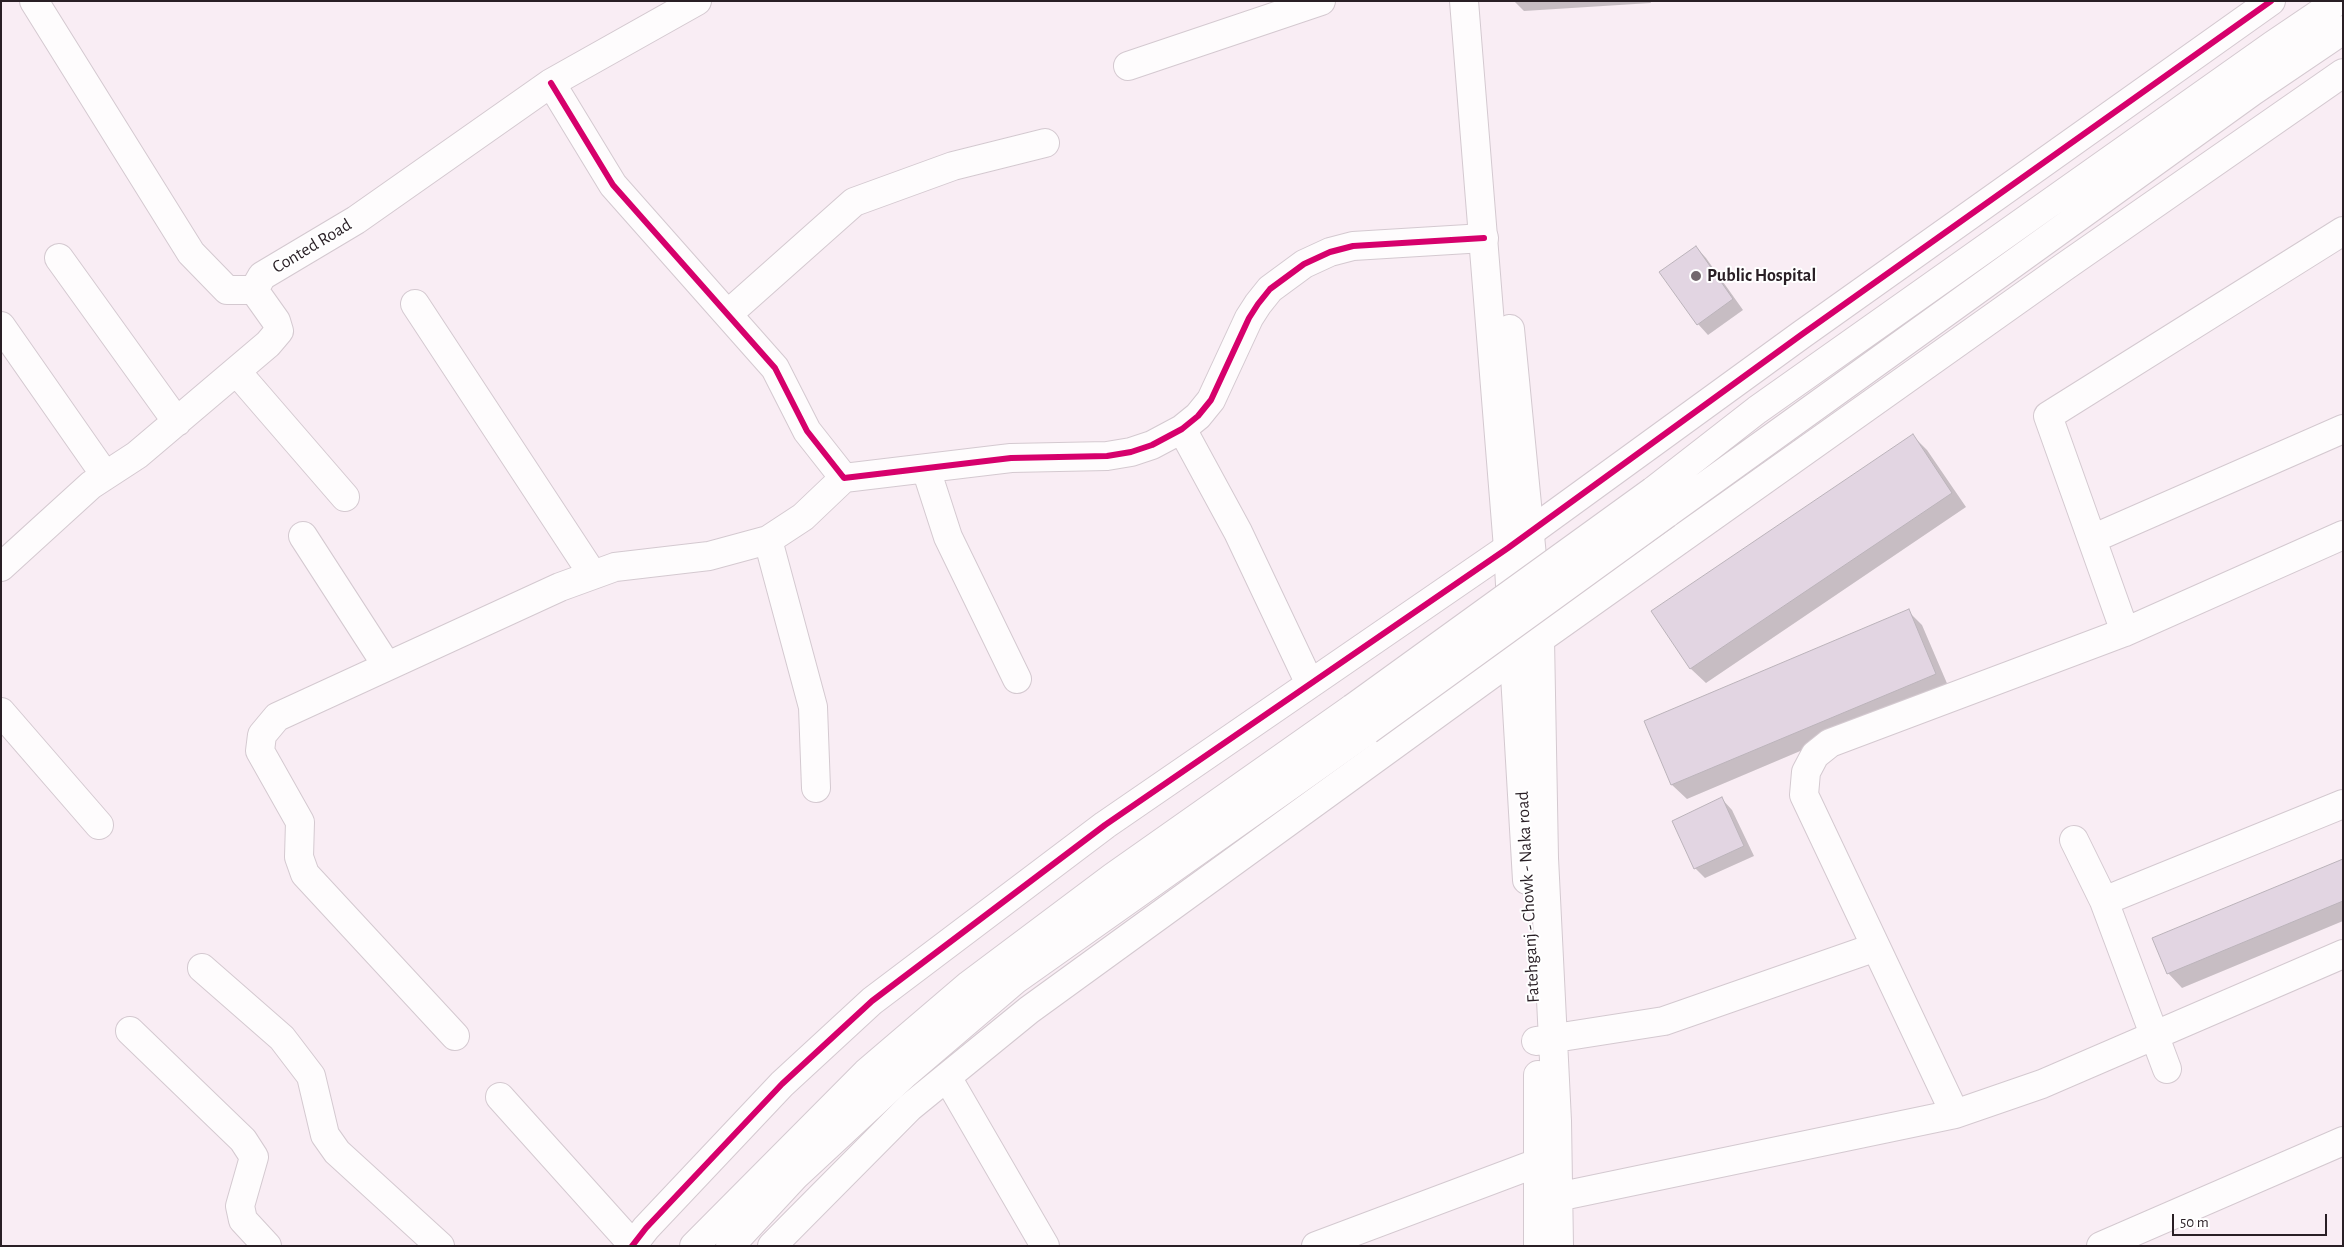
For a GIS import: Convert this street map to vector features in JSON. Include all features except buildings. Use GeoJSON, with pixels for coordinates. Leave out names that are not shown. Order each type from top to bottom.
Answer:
{"type":"FeatureCollection","features":[{"type":"Feature","properties":{"kind":"main road"},"geometry":{"type":"LineString","coordinates":[[1,567],[91,485],[137,455],[268,344],[279,331],[276,321],[254,290],[227,290],[191,253],[34,1]]}},
{"type":"Feature","properties":{"kind":"main road","name":"Conted Road"},"geometry":{"type":"LineString","coordinates":[[254,290],[262,276],[356,220],[551,83],[697,1]]}},
{"type":"Feature","properties":{"kind":"main road"},"geometry":{"type":"LineString","coordinates":[[1128,66],[1321,1]]}},
{"type":"Feature","properties":{"kind":"main road"},"geometry":{"type":"LineString","coordinates":[[1464,1],[1484,238],[1519,541],[1540,639],[1548,1199],[1559,1246]]}},
{"type":"Feature","properties":{"kind":"main road"},"geometry":{"type":"LineString","coordinates":[[1481,1],[1519,541]]}},
{"type":"Feature","properties":{"kind":"main road"},"geometry":{"type":"LineString","coordinates":[[500,1097],[633,1245],[646,1228],[782,1084],[872,1001],[1105,825],[1519,541],[1809,330],[2271,1]]}},
{"type":"Feature","properties":{"kind":"main road"},"geometry":{"type":"LineString","coordinates":[[1660,503],[1765,404],[2338,1]]}},
{"type":"Feature","properties":{"kind":"main road"},"geometry":{"type":"LineString","coordinates":[[730,1246],[795,1176],[899,1079],[1015,980],[1360,719],[1660,503],[2343,30]]}},
{"type":"Feature","properties":{"kind":"main road"},"geometry":{"type":"LineString","coordinates":[[772,1246],[910,1107],[1028,1010],[1540,639],[2072,261],[2343,73]]}},
{"type":"Feature","properties":{"kind":"main road"},"geometry":{"type":"LineString","coordinates":[[551,83],[612,185],[775,368],[807,431],[844,478]]}},
{"type":"Feature","properties":{"kind":"main road"},"geometry":{"type":"LineString","coordinates":[[728,314],[854,202],[952,166],[1045,143]]}},
{"type":"Feature","properties":{"kind":"main road"},"geometry":{"type":"LineString","coordinates":[[2125,632],[2048,416],[2343,231]]}},
{"type":"Feature","properties":{"kind":"main road"},"geometry":{"type":"LineString","coordinates":[[456,1036],[305,874],[299,857],[300,822],[260,751],[262,735],[277,717],[560,587],[615,566],[709,556],[768,540],[803,517],[844,478],[1011,458],[1107,456],[1130,452],[1152,445],[1182,429],[1198,416],[1211,400],[1249,318],[1258,304],[1270,289],[1304,264],[1330,252],[1353,246],[1484,238]]}},
{"type":"Feature","properties":{"kind":"main road"},"geometry":{"type":"LineString","coordinates":[[59,258],[177,422]]}},
{"type":"Feature","properties":{"kind":"main road"},"geometry":{"type":"LineString","coordinates":[[415,304],[593,575]]}},
{"type":"Feature","properties":{"kind":"main road"},"geometry":{"type":"LineString","coordinates":[[1,326],[105,475]]}},
{"type":"Feature","properties":{"kind":"main road"},"geometry":{"type":"LineString","coordinates":[[236,371],[345,498]]}},
{"type":"Feature","properties":{"kind":"main road"},"geometry":{"type":"LineString","coordinates":[[1182,429],[1238,532],[1310,684]]}},
{"type":"Feature","properties":{"kind":"main road"},"geometry":{"type":"LineString","coordinates":[[2092,539],[2343,429]]}},
{"type":"Feature","properties":{"kind":"main road"},"geometry":{"type":"LineString","coordinates":[[926,469],[948,537],[1017,679]]}},
{"type":"Feature","properties":{"kind":"main road"},"geometry":{"type":"LineString","coordinates":[[1956,1114],[1804,795],[1806,772],[1815,755],[1830,743],[2125,632],[2343,535]]}},
{"type":"Feature","properties":{"kind":"main road"},"geometry":{"type":"LineString","coordinates":[[303,536],[387,666]]}},
{"type":"Feature","properties":{"kind":"main road"},"geometry":{"type":"LineString","coordinates":[[768,540],[813,707],[816,788]]}},
{"type":"Feature","properties":{"kind":"main road","name":"Fatehganj - Chowk - Naka road"},"geometry":{"type":"LineString","coordinates":[[1519,541],[1514,658],[1545,1040],[1538,1163],[1548,1199],[1538,1246]]}},
{"type":"Feature","properties":{"kind":"main road"},"geometry":{"type":"LineString","coordinates":[[1,712],[99,825]]}},
{"type":"Feature","properties":{"kind":"main road"},"geometry":{"type":"LineString","coordinates":[[694,1246],[866,1072],[969,985],[1113,877],[1360,719]]}},
{"type":"Feature","properties":{"kind":"main road"},"geometry":{"type":"LineString","coordinates":[[2104,901],[2343,804]]}},
{"type":"Feature","properties":{"kind":"main road"},"geometry":{"type":"LineString","coordinates":[[2074,840],[2104,901],[2167,1069]]}},
{"type":"Feature","properties":{"kind":"main road"},"geometry":{"type":"LineString","coordinates":[[1545,1040],[1664,1021],[1876,946]]}},
{"type":"Feature","properties":{"kind":"main road"},"geometry":{"type":"LineString","coordinates":[[1548,1199],[1956,1114],[2042,1084],[2343,954]]}},
{"type":"Feature","properties":{"kind":"main road"},"geometry":{"type":"LineString","coordinates":[[202,968],[282,1038],[311,1076],[325,1135],[337,1152],[440,1246]]}},
{"type":"Feature","properties":{"kind":"main road"},"geometry":{"type":"LineString","coordinates":[[130,1031],[244,1140],[254,1157],[251,1173],[240,1206],[243,1220],[267,1246]]}},
{"type":"Feature","properties":{"kind":"main road"},"geometry":{"type":"LineString","coordinates":[[947,1077],[1045,1246]]}},
{"type":"Feature","properties":{"kind":"main road"},"geometry":{"type":"LineString","coordinates":[[2102,1246],[2343,1141]]}},
{"type":"Feature","properties":{"kind":"main road"},"geometry":{"type":"LineString","coordinates":[[1316,1246],[1538,1163]]}},
{"type":"Feature","properties":{"kind":"cycle path"},"geometry":{"type":"LineString","coordinates":[[632,1246],[646,1228],[782,1084],[872,1001],[1105,825],[1508,548],[1801,335],[2271,1]]}},
{"type":"Feature","properties":{"kind":"cycle path"},"geometry":{"type":"LineString","coordinates":[[551,83],[613,185],[775,368],[807,431],[844,478],[1011,458],[1107,456],[1131,452],[1152,445],[1182,429],[1198,416],[1211,400],[1249,318],[1258,304],[1270,289],[1304,264],[1330,252],[1353,246],[1484,238]]}},
{"type":"Feature","properties":{"kind":"place","name":"Public Hospital"},"geometry":{"type":"Point","coordinates":[1696,276]}}]}
